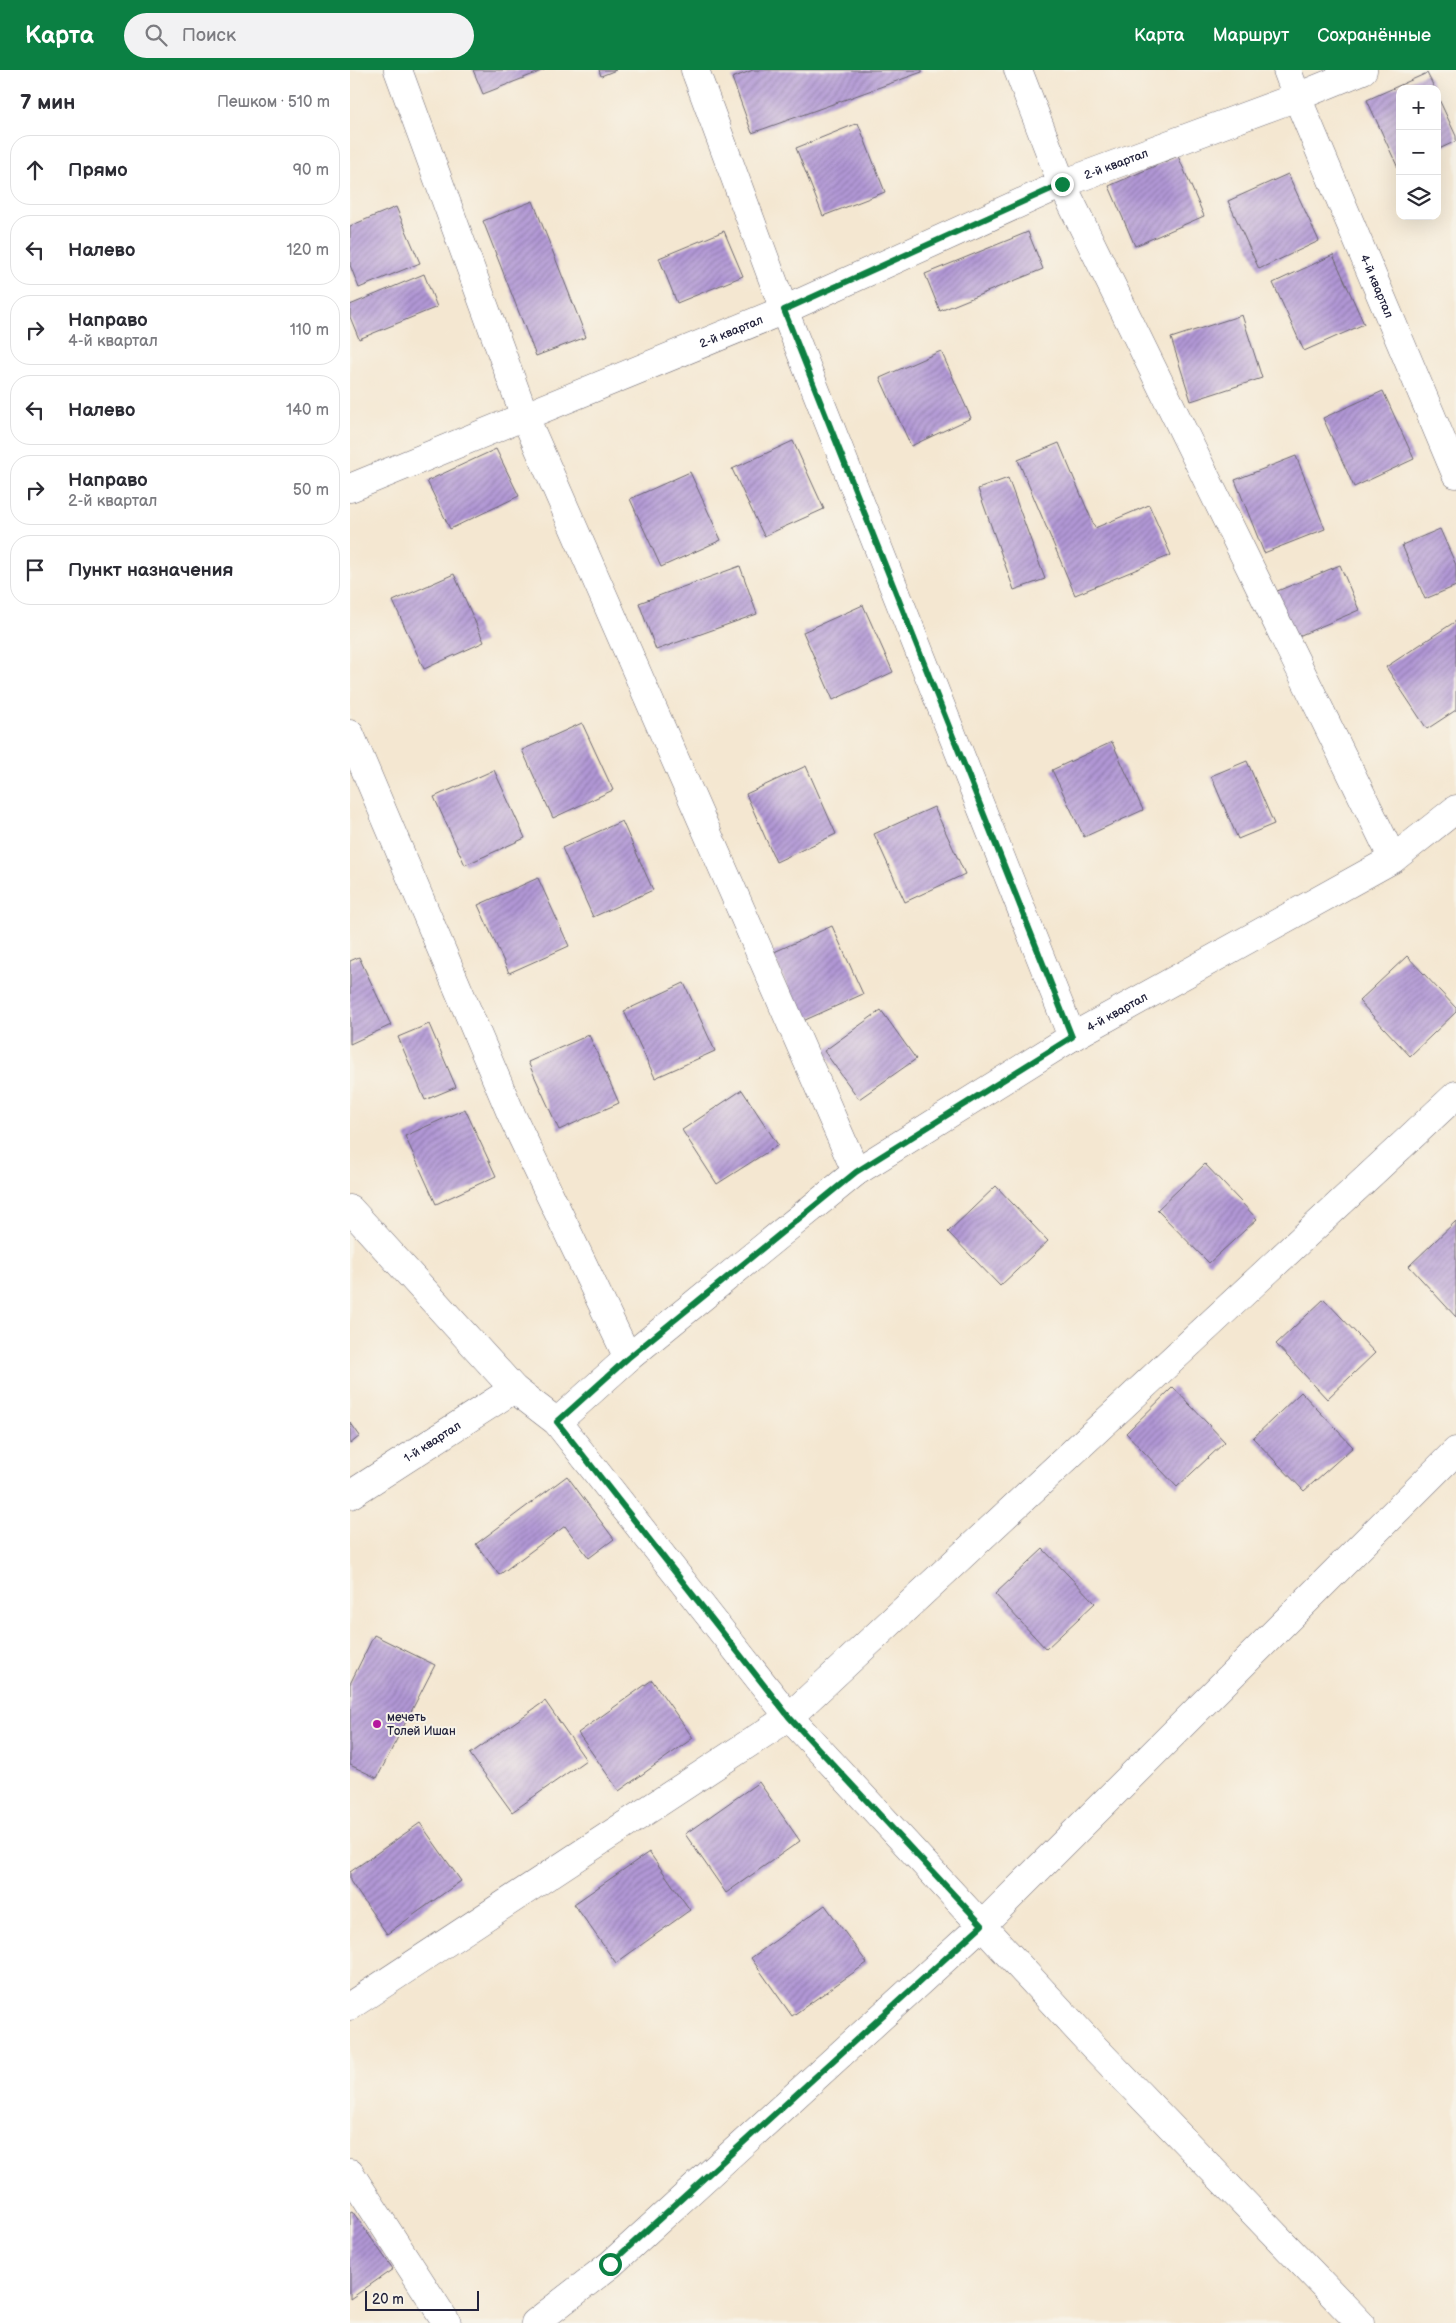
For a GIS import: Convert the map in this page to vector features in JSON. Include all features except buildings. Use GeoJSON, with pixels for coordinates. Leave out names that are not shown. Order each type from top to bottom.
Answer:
{"type":"FeatureCollection","features":[{"type":"Feature","properties":{"kind":"street"},"geometry":{"type":"LineString","coordinates":[[398,70],[525,417],[856,1172]]}},
{"type":"Feature","properties":{"kind":"street"},"geometry":{"type":"LineString","coordinates":[[695,70],[784,310],[1072,1037]]}},
{"type":"Feature","properties":{"kind":"street"},"geometry":{"type":"LineString","coordinates":[[1018,70],[1062,184],[1393,859]]}},
{"type":"Feature","properties":{"kind":"street","name":"4-й квартал"},"geometry":{"type":"LineString","coordinates":[[1287,70],[1297,98],[1456,474]]}},
{"type":"Feature","properties":{"kind":"street","name":"2-й квартал"},"geometry":{"type":"LineString","coordinates":[[350,488],[784,310],[1062,184],[1297,98],[1363,70]]}},
{"type":"Feature","properties":{"kind":"street"},"geometry":{"type":"LineString","coordinates":[[350,734],[512,1116],[628,1358]]}},
{"type":"Feature","properties":{"kind":"street","name":"4-й квартал"},"geometry":{"type":"LineString","coordinates":[[557,1422],[628,1358],[856,1172],[1072,1037],[1393,859],[1456,809]]}},
{"type":"Feature","properties":{"kind":"street"},"geometry":{"type":"LineString","coordinates":[[350,2006],[789,1717],[1456,1095]]}},
{"type":"Feature","properties":{"kind":"street"},"geometry":{"type":"LineString","coordinates":[[350,1209],[514,1389],[557,1422],[789,1717],[1101,2054],[1360,2323]]}},
{"type":"Feature","properties":{"kind":"street","name":"1-й квартал"},"geometry":{"type":"LineString","coordinates":[[350,1495],[514,1389]]}},
{"type":"Feature","properties":{"kind":"street"},"geometry":{"type":"LineString","coordinates":[[535,2323],[610,2264],[982,1925],[1456,1451]]}},
{"type":"Feature","properties":{"kind":"street"},"geometry":{"type":"LineString","coordinates":[[350,2173],[447,2323]]}},
{"type":"Feature","properties":{"kind":"place","name":"мечеть Толей Ишан"},"geometry":{"type":"Point","coordinates":[377,1724]}},
{"type":"Feature","properties":{"kind":"route"},"geometry":{"type":"LineString","coordinates":[[610,2264],[982,1925],[789,1717],[557,1422],[628,1358],[856,1172],[1072,1037],[784,310],[1062,184]]}}]}
